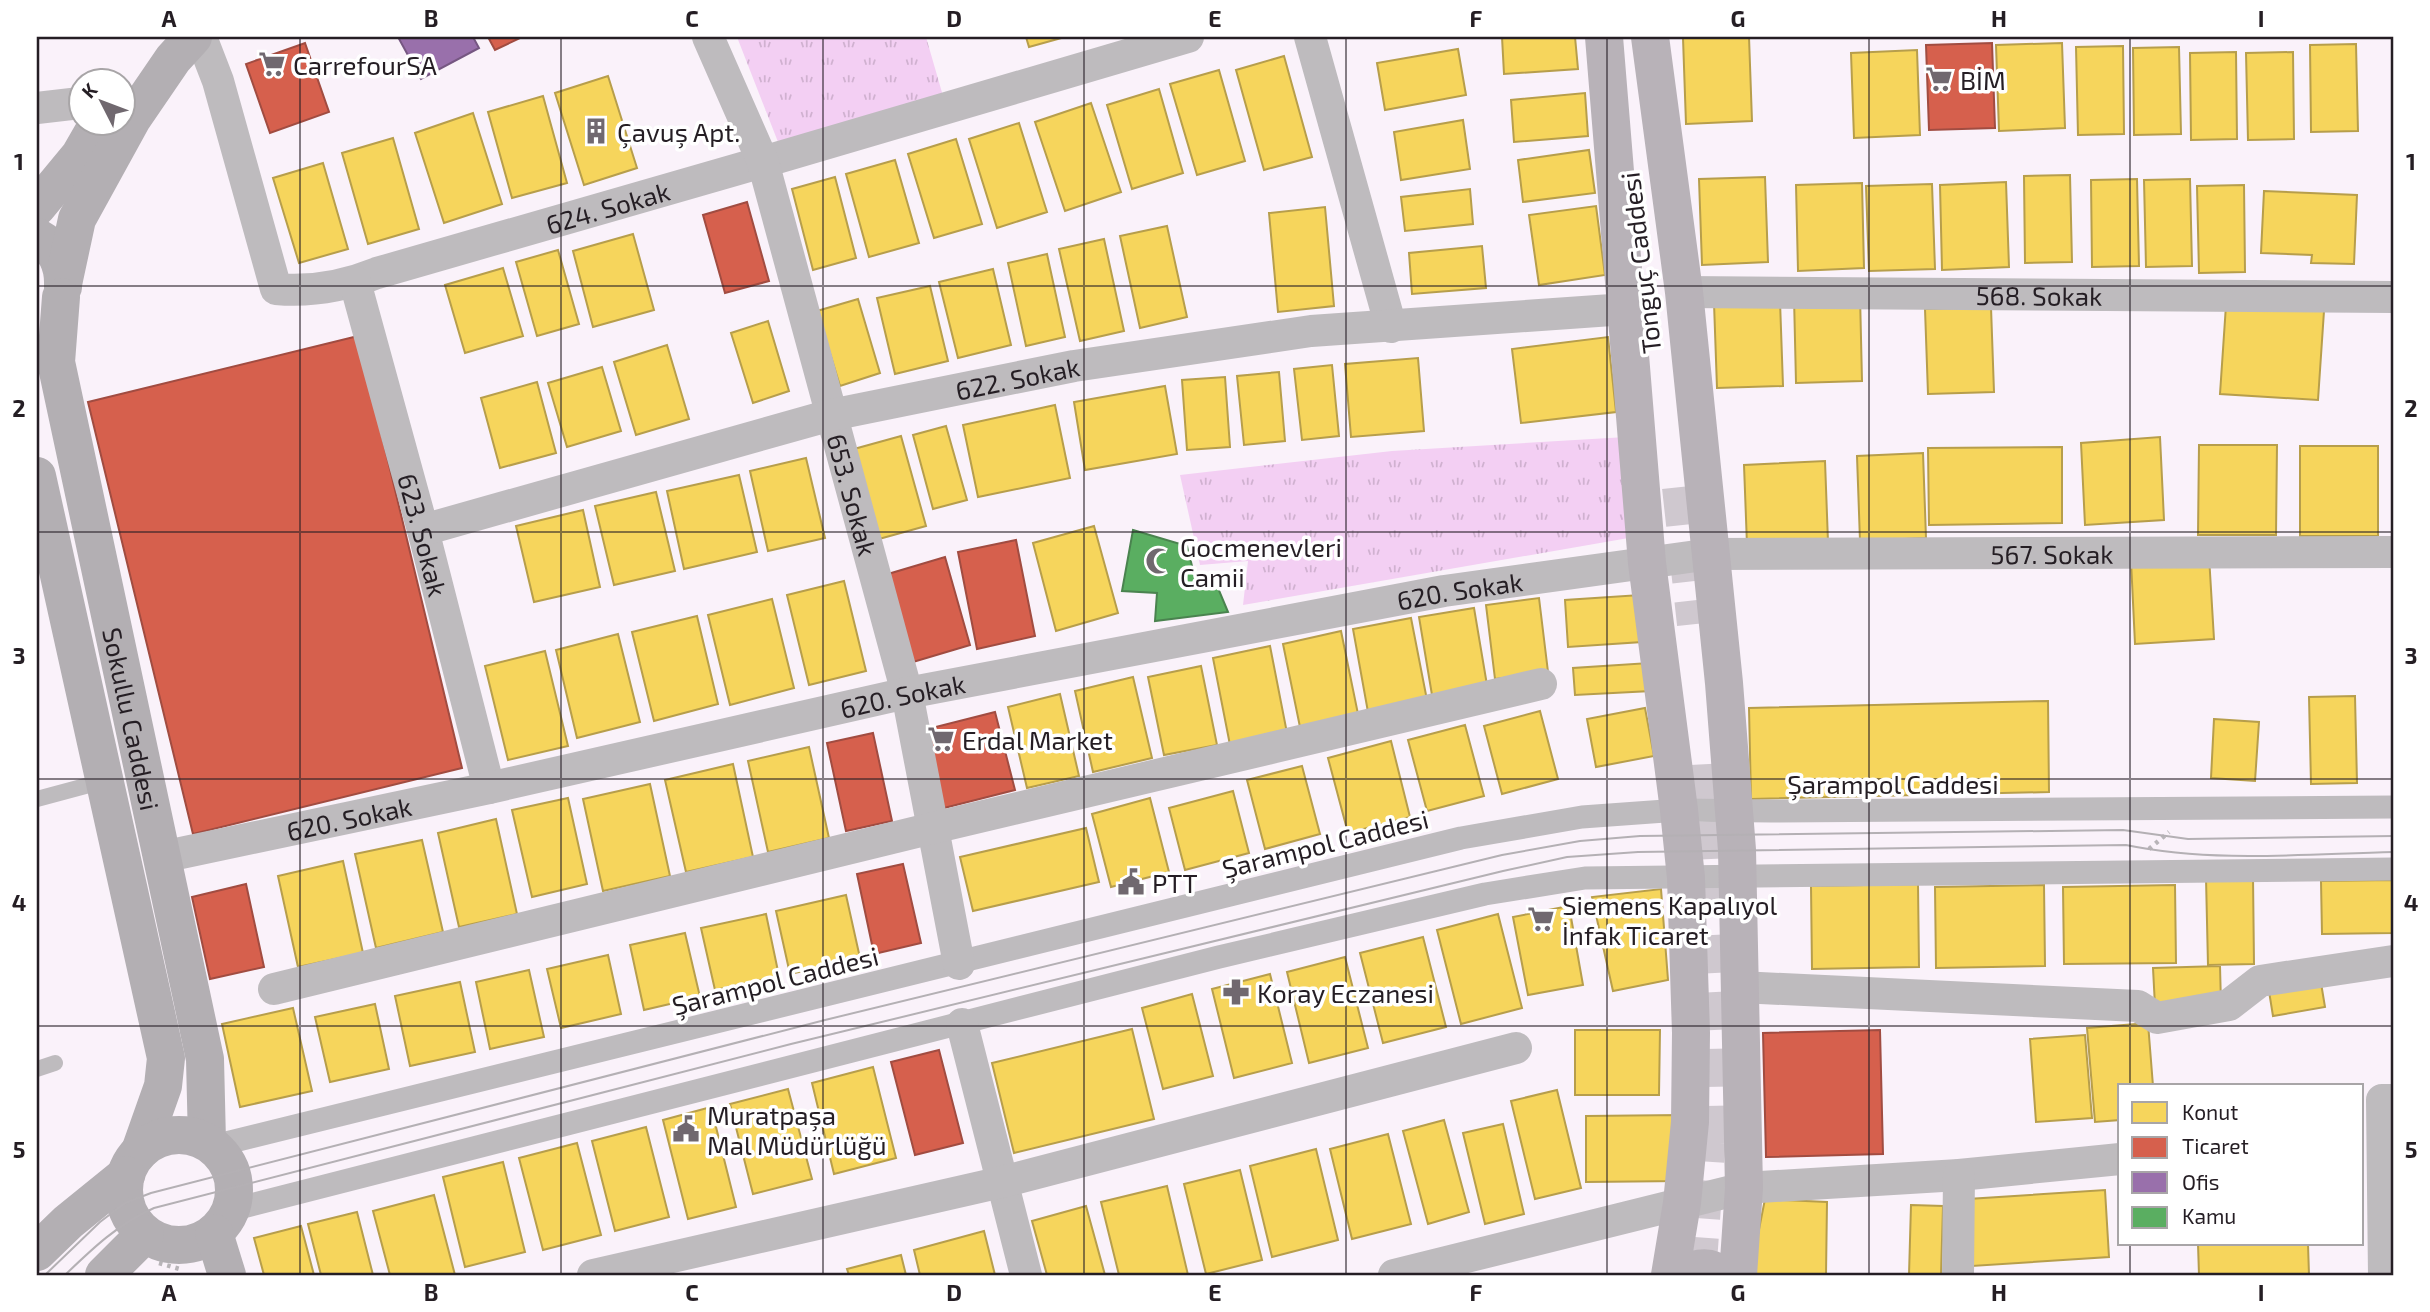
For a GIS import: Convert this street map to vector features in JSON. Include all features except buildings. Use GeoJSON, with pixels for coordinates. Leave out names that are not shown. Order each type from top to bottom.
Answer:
{"type":"FeatureCollection","features":[{"type":"Feature","properties":{"kind":"main road"},"geometry":{"type":"LineString","coordinates":[[136,70],[160,37]]}},
{"type":"Feature","properties":{"kind":"main road","name":"Sokullu Caddesi"},"geometry":{"type":"LineString","coordinates":[[193,37],[173,59],[132,119],[77,219],[54,302],[55,362],[205,1059],[210,1144]]}},
{"type":"Feature","properties":{"kind":"main road"},"geometry":{"type":"LineString","coordinates":[[1624,39],[1684,292],[1724,683],[1738,875],[1744,1188],[1738,1275]]}},
{"type":"Feature","properties":{"kind":"main road"},"geometry":{"type":"LineString","coordinates":[[1624,39],[1626,309],[1647,563],[1686,878],[1691,1033],[1690,1109],[1682,1203],[1670,1275]]}},
{"type":"Feature","properties":{"kind":"main road","name":"Tonguç Caddesi"},"geometry":{"type":"LineString","coordinates":[[1624,39],[1647,178],[1667,373],[1672,488]]}},
{"type":"Feature","properties":{"kind":"main road"},"geometry":{"type":"LineString","coordinates":[[37,207],[80,155],[91,136]]}},
{"type":"Feature","properties":{"kind":"main road"},"geometry":{"type":"LineString","coordinates":[[37,237],[51,248],[63,271],[54,302]]}},
{"type":"Feature","properties":{"kind":"main road","name":"Sokullu Caddesi"},"geometry":{"type":"LineString","coordinates":[[37,476],[166,1058],[163,1086],[133,1163]]}},
{"type":"Feature","properties":{"kind":"main road"},"geometry":{"type":"LineString","coordinates":[[1687,624],[1700,765]]}},
{"type":"Feature","properties":{"kind":"main road"},"geometry":{"type":"LineString","coordinates":[[37,1252],[155,1140],[172,1135],[190,1135],[210,1144],[225,1158],[232,1171],[235,1188],[222,1222],[227,1275]]}},
{"type":"Feature","properties":{"kind":"main road"},"geometry":{"type":"LineString","coordinates":[[133,1163],[125,1203],[132,1218],[168,1251]]}},
{"type":"Feature","properties":{"kind":"main road"},"geometry":{"type":"LineString","coordinates":[[104,1275],[202,1240],[222,1222]]}},
{"type":"Feature","properties":{"kind":"main road"},"geometry":{"type":"LineString","coordinates":[[1681,1275],[1698,1269],[1708,1269],[1717,1271],[1720,1275]]}},
{"type":"Feature","properties":{"kind":"street","name":"624. Sokak"},"geometry":{"type":"LineString","coordinates":[[201,37],[218,81],[275,289],[298,291],[355,282],[1188,37]]}},
{"type":"Feature","properties":{"kind":"street","name":"653. Sokak"},"geometry":{"type":"LineString","coordinates":[[708,37],[763,162],[907,693],[959,964]]}},
{"type":"Feature","properties":{"kind":"street"},"geometry":{"type":"LineString","coordinates":[[1310,37],[1391,327]]}},
{"type":"Feature","properties":{"kind":"street"},"geometry":{"type":"LineString","coordinates":[[37,108],[66,105]]}},
{"type":"Feature","properties":{"kind":"street","name":"623. Sokak"},"geometry":{"type":"LineString","coordinates":[[355,282],[423,530],[489,788]]}},
{"type":"Feature","properties":{"kind":"street","name":"568. Sokak"},"geometry":{"type":"LineString","coordinates":[[1684,292],[2393,297]]}},
{"type":"Feature","properties":{"kind":"street","name":"622. Sokak"},"geometry":{"type":"LineString","coordinates":[[423,530],[831,415],[1074,366],[1311,331],[1626,309]]}},
{"type":"Feature","properties":{"kind":"street","name":"567. Sokak"},"geometry":{"type":"LineString","coordinates":[[1647,563],[1711,554],[2393,552]]}},
{"type":"Feature","properties":{"kind":"street","name":"620. Sokak"},"geometry":{"type":"LineString","coordinates":[[162,857],[489,788],[907,693],[1444,591],[1647,563]]}},
{"type":"Feature","properties":{"kind":"street"},"geometry":{"type":"LineString","coordinates":[[274,989],[933,828],[1541,684]]}},
{"type":"Feature","properties":{"kind":"street","name":"Şarampol Caddesi"},"geometry":{"type":"LineString","coordinates":[[210,1144],[959,964],[1461,838],[1582,817],[1679,810],[2393,807]]}},
{"type":"Feature","properties":{"kind":"street"},"geometry":{"type":"LineString","coordinates":[[222,1222],[1219,957],[1485,894],[1585,878],[2393,869]]}},
{"type":"Feature","properties":{"kind":"street"},"geometry":{"type":"LineString","coordinates":[[1740,987],[2138,1006],[2157,1018],[2229,1005],[2260,981],[2393,961]]}},
{"type":"Feature","properties":{"kind":"street"},"geometry":{"type":"LineString","coordinates":[[962,1024],[1026,1275]]}},
{"type":"Feature","properties":{"kind":"street"},"geometry":{"type":"LineString","coordinates":[[593,1275],[1002,1182],[1516,1048]]}},
{"type":"Feature","properties":{"kind":"street"},"geometry":{"type":"LineString","coordinates":[[2383,1100],[2384,1275]]}},
{"type":"Feature","properties":{"kind":"street"},"geometry":{"type":"LineString","coordinates":[[1394,1275],[1744,1188],[1959,1175],[2118,1158]]}},
{"type":"Feature","properties":{"kind":"street"},"geometry":{"type":"LineString","coordinates":[[1958,1275],[1959,1175]]}},
{"type":"Feature","properties":{"kind":"lane"},"geometry":{"type":"LineString","coordinates":[[37,799],[104,781]]}},
{"type":"Feature","properties":{"kind":"lane"},"geometry":{"type":"LineString","coordinates":[[37,1069],[55,1063]]}},
{"type":"Feature","properties":{"kind":"path"},"geometry":{"type":"LineString","coordinates":[[2140,856],[2173,829]]}},
{"type":"Feature","properties":{"kind":"green space"},"geometry":{"type":"Polygon","coordinates":[[[737,37],[926,37],[943,96],[778,142],[737,37]]]}},
{"type":"Feature","properties":{"kind":"green space"},"geometry":{"type":"Polygon","coordinates":[[[1626,437],[1640,536],[1243,605],[1248,561],[1200,565],[1180,475],[1392,451],[1626,437]]]}},
{"type":"Feature","properties":{"kind":"tunnel"},"geometry":{"type":"LineString","coordinates":[[1681,487],[1696,624]]}},
{"type":"Feature","properties":{"kind":"tunnel"},"geometry":{"type":"LineString","coordinates":[[1709,764],[1723,1040],[1725,1154]]}},
{"type":"Feature","properties":{"kind":"tunnel"},"geometry":{"type":"LineString","coordinates":[[1695,1275],[1708,1121]]}},
{"type":"Feature","properties":{"kind":"tram line"},"geometry":{"type":"LineString","coordinates":[[45,1275],[100,1222],[125,1203],[151,1193],[825,1020],[1502,855],[1580,841],[1640,836],[2123,830],[2188,839],[2393,836]]}},
{"type":"Feature","properties":{"kind":"tram line"},"geometry":{"type":"LineString","coordinates":[[65,1275],[117,1229],[154,1208],[791,1044],[1567,857],[1638,852],[2126,845],[2159,851],[2226,856],[2393,852]]}},
{"type":"Feature","properties":{"kind":"place","name":"CarrefourSA"},"geometry":{"type":"Point","coordinates":[272,64]}},
{"type":"Feature","properties":{"kind":"place","name":"BİM"},"geometry":{"type":"Point","coordinates":[1939,79]}},
{"type":"Feature","properties":{"kind":"place","name":"Çavuş Apt."},"geometry":{"type":"Point","coordinates":[596,131]}},
{"type":"Feature","properties":{"kind":"place","name":"Gocmenevleri Camii"},"geometry":{"type":"Point","coordinates":[1159,561]}},
{"type":"Feature","properties":{"kind":"place","name":"Erdal Market"},"geometry":{"type":"Point","coordinates":[941,739]}},
{"type":"Feature","properties":{"kind":"place","name":"PTT"},"geometry":{"type":"Point","coordinates":[1131,882]}},
{"type":"Feature","properties":{"kind":"place","name":"Siemens Kapalıyol İnfak Ticaret"},"geometry":{"type":"Point","coordinates":[1541,919]}},
{"type":"Feature","properties":{"kind":"place","name":"Koray Eczanesi"},"geometry":{"type":"Point","coordinates":[1236,992]}},
{"type":"Feature","properties":{"kind":"place","name":"Muratpaşa Mal Müdürlüğü"},"geometry":{"type":"Point","coordinates":[686,1129]}}]}
